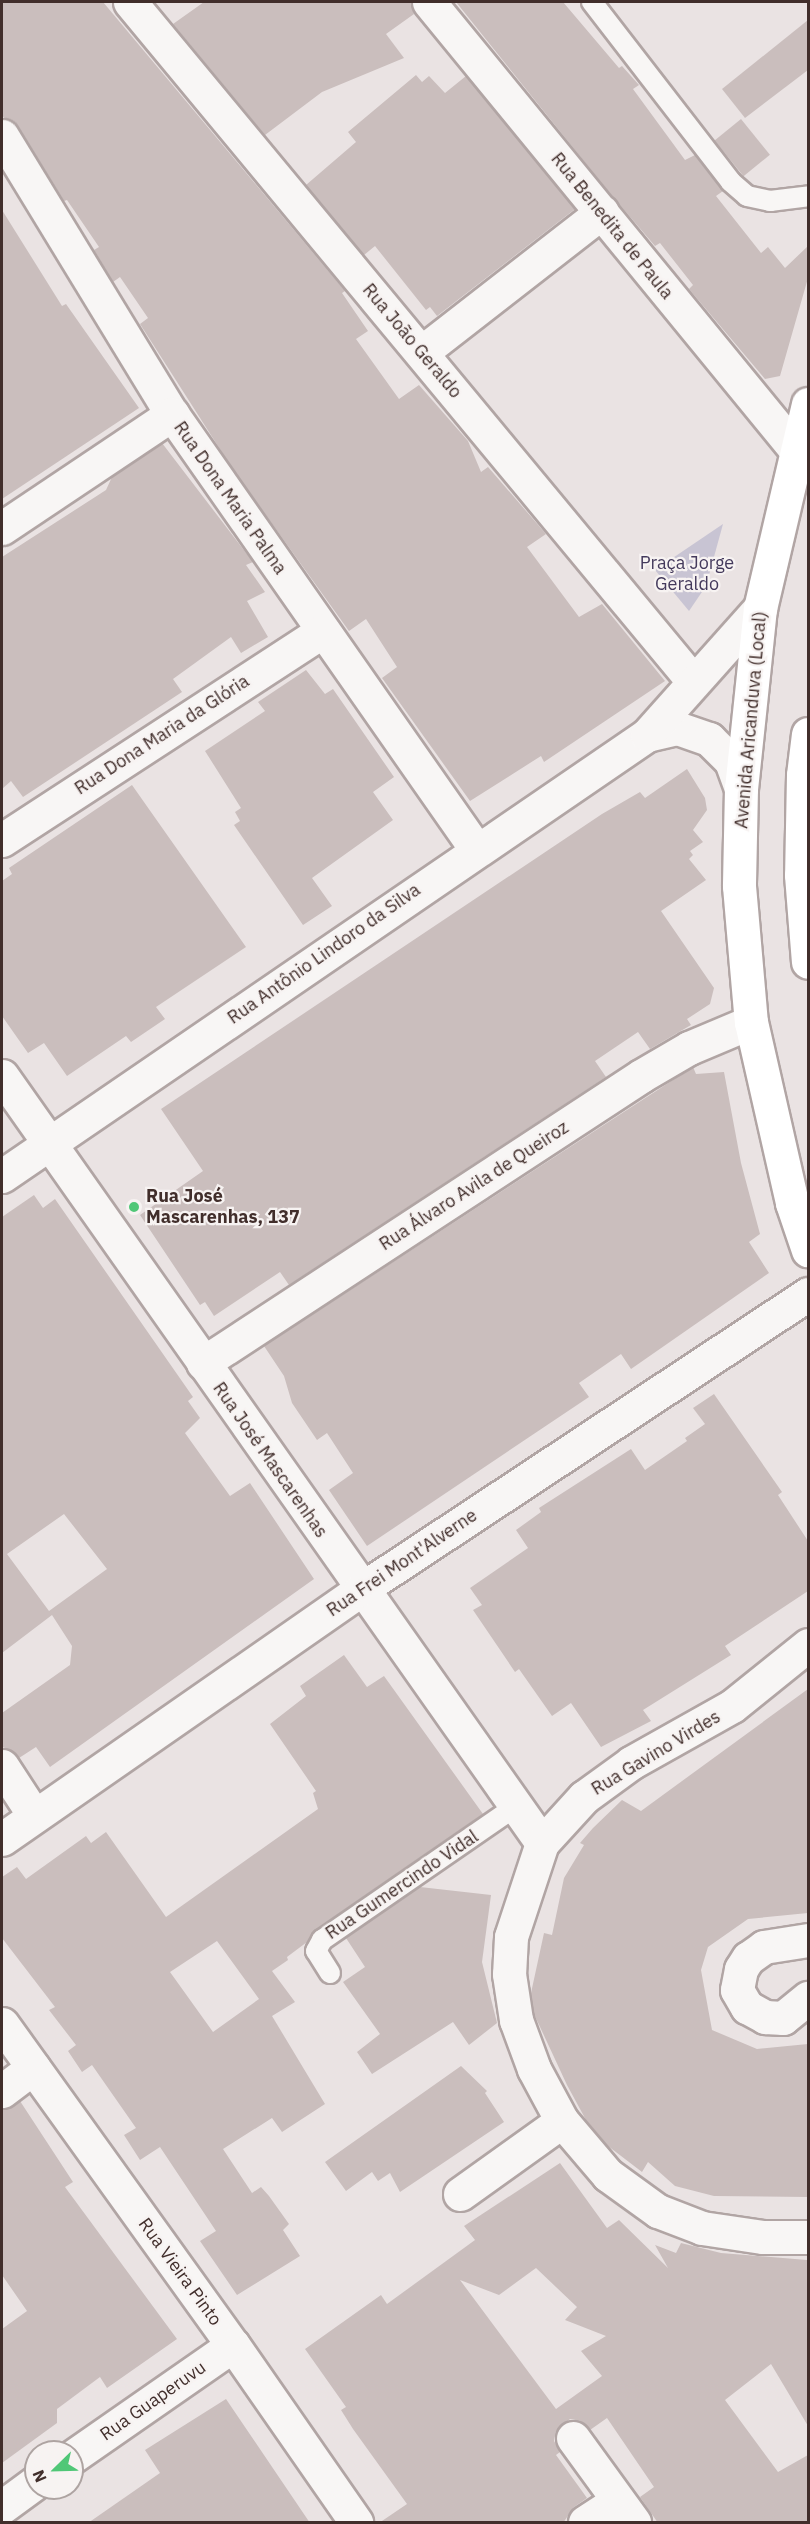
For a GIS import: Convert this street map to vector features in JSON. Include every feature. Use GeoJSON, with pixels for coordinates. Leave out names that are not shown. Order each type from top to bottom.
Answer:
{"type":"FeatureCollection","features":[{"type":"Feature","properties":{"kind":"main road","name":"Avenida Aricanduva (Local)"},"geometry":{"type":"LineString","coordinates":[[808,404],[760,608],[741,788],[739,886],[751,1022],[792,1203],[808,1250]]}},
{"type":"Feature","properties":{"kind":"main road"},"geometry":{"type":"LineString","coordinates":[[808,734],[801,875],[808,962]]}},
{"type":"Feature","properties":{"kind":"street","name":"Rua João Geraldo"},"geometry":{"type":"LineString","coordinates":[[130,2],[693,681]]}},
{"type":"Feature","properties":{"kind":"street","name":"Rua Benedita de Paula"},"geometry":{"type":"LineString","coordinates":[[429,2],[796,450]]}},
{"type":"Feature","properties":{"kind":"street","name":"Rua Dona Maria Palma"},"geometry":{"type":"LineString","coordinates":[[2,136],[172,414],[476,849]]}},
{"type":"Feature","properties":{"kind":"street"},"geometry":{"type":"LineString","coordinates":[[422,352],[602,212]]}},
{"type":"Feature","properties":{"kind":"street"},"geometry":{"type":"LineString","coordinates":[[2,528],[172,414]]}},
{"type":"Feature","properties":{"kind":"street","name":"Rua Antônio Lindoro da Silva"},"geometry":{"type":"LineString","coordinates":[[2,1176],[476,849],[647,735],[760,608]]}},
{"type":"Feature","properties":{"kind":"street","name":"Rua Dona Maria da Glória"},"geometry":{"type":"LineString","coordinates":[[2,840],[323,631]]}},
{"type":"Feature","properties":{"kind":"street","name":"Rua Antônio Lindoro da Silva"},"geometry":{"type":"LineString","coordinates":[[647,735],[676,728],[709,739],[731,761],[741,788]]}},
{"type":"Feature","properties":{"kind":"street","name":"Rua Álvaro Avila de Queiroz"},"geometry":{"type":"LineString","coordinates":[[203,1363],[641,1076],[689,1047],[751,1022]]}},
{"type":"Feature","properties":{"kind":"street","name":"Rua José Mascarenhas"},"geometry":{"type":"LineString","coordinates":[[2,1076],[360,1590],[542,1843]]}},
{"type":"Feature","properties":{"kind":"street","name":"Rua Frei Mont'Alverne"},"geometry":{"type":"LineString","coordinates":[[2,1839],[360,1590],[808,1294]]}},
{"type":"Feature","properties":{"kind":"street","name":"Rua Gavino Virdes"},"geometry":{"type":"LineString","coordinates":[[808,1645],[732,1706],[631,1763],[584,1797],[542,1843],[511,1937],[509,1974],[516,2020],[534,2069],[562,2121],[608,2175],[658,2211],[702,2228],[762,2237],[808,2237]]}},
{"type":"Feature","properties":{"kind":"street"},"geometry":{"type":"LineString","coordinates":[[2,1766],[34,1815]]}},
{"type":"Feature","properties":{"kind":"street"},"geometry":{"type":"LineString","coordinates":[[808,1940],[764,1947],[748,1958],[741,1969],[737,1990],[747,2007],[765,2017],[783,2018],[808,1998]]}},
{"type":"Feature","properties":{"kind":"street","name":"Rua Vieira Pinto"},"geometry":{"type":"LineString","coordinates":[[2,2024],[233,2345],[356,2523]]}},
{"type":"Feature","properties":{"kind":"street"},"geometry":{"type":"LineString","coordinates":[[2,2091],[33,2068]]}},
{"type":"Feature","properties":{"kind":"street"},"geometry":{"type":"LineString","coordinates":[[460,2194],[562,2121]]}},
{"type":"Feature","properties":{"kind":"street","name":"Rua Guaperuvu"},"geometry":{"type":"LineString","coordinates":[[84,2449],[233,2345]]}},
{"type":"Feature","properties":{"kind":"street"},"geometry":{"type":"LineString","coordinates":[[573,2438],[626,2512],[585,2523]]}},
{"type":"Feature","properties":{"kind":"street"},"geometry":{"type":"LineString","coordinates":[[2,2506],[24,2490]]}},
{"type":"Feature","properties":{"kind":"lane"},"geometry":{"type":"LineString","coordinates":[[592,2],[731,182],[747,196],[770,201],[808,196]]}},
{"type":"Feature","properties":{"kind":"lane","name":"Rua Gumercindo Vidal"},"geometry":{"type":"LineString","coordinates":[[330,1973],[316,1951],[322,1940],[516,1806]]}},
{"type":"Feature","properties":{"kind":"green space","name":"Praça Jorge Geraldo"},"geometry":{"type":"Polygon","coordinates":[[[723,524],[706,586],[689,611],[655,570],[723,524]]]}},
{"type":"Feature","properties":{"kind":"building"},"geometry":{"type":"Polygon","coordinates":[[[2,2],[103,2],[345,291],[342,293],[368,331],[356,339],[399,399],[419,385],[468,441],[481,472],[488,467],[546,534],[527,547],[579,617],[602,604],[665,681],[544,762],[541,756],[470,801],[382,678],[397,667],[366,619],[349,631],[232,468],[140,324],[148,318],[120,277],[113,282],[94,250],[99,247],[67,200],[64,201],[18,126],[2,116],[2,2]]]}},
{"type":"Feature","properties":{"kind":"building"},"geometry":{"type":"Polygon","coordinates":[[[204,2],[411,2],[414,14],[386,34],[404,58],[322,92],[265,135],[173,24],[204,2]]]}},
{"type":"Feature","properties":{"kind":"building"},"geometry":{"type":"Polygon","coordinates":[[[456,2],[563,2],[619,68],[622,66],[639,85],[633,89],[685,160],[695,155],[723,191],[716,196],[761,253],[768,247],[785,268],[808,246],[808,278],[780,376],[765,379],[689,289],[693,285],[660,243],[655,246],[608,191],[456,2]]]}},
{"type":"Feature","properties":{"kind":"building"},"geometry":{"type":"Polygon","coordinates":[[[808,20],[808,70],[745,118],[722,89],[808,20]]]}},
{"type":"Feature","properties":{"kind":"building"},"geometry":{"type":"Polygon","coordinates":[[[416,75],[422,82],[429,76],[445,93],[466,76],[575,209],[437,316],[430,307],[426,310],[375,246],[364,255],[306,185],[356,142],[348,132],[416,75]]]}},
{"type":"Feature","properties":{"kind":"building"},"geometry":{"type":"Polygon","coordinates":[[[741,119],[770,155],[744,176],[715,140],[741,119]]]}},
{"type":"Feature","properties":{"kind":"building"},"geometry":{"type":"Polygon","coordinates":[[[2,210],[62,306],[66,304],[139,408],[2,499],[2,210]]]}},
{"type":"Feature","properties":{"kind":"building"},"geometry":{"type":"Polygon","coordinates":[[[162,443],[253,562],[246,565],[265,592],[247,601],[268,637],[241,653],[231,637],[173,679],[182,692],[23,797],[11,781],[2,789],[2,557],[106,490],[112,477],[162,443]]]}},
{"type":"Feature","properties":{"kind":"building"},"geometry":{"type":"Polygon","coordinates":[[[306,670],[325,694],[333,689],[394,777],[373,792],[393,820],[312,878],[332,906],[303,925],[234,825],[240,821],[235,812],[241,808],[205,751],[265,711],[258,702],[306,670]]]}},
{"type":"Feature","properties":{"kind":"building"},"geometry":{"type":"Polygon","coordinates":[[[687,769],[705,798],[707,810],[693,830],[703,842],[690,851],[693,855],[689,859],[706,880],[661,911],[714,988],[710,1004],[687,1019],[691,1025],[650,1049],[638,1032],[595,1061],[606,1077],[289,1285],[280,1272],[214,1316],[205,1302],[200,1305],[140,1215],[203,1171],[161,1109],[602,814],[640,792],[645,798],[687,769]]]}},
{"type":"Feature","properties":{"kind":"building"},"geometry":{"type":"Polygon","coordinates":[[[132,785],[246,947],[156,1007],[165,1019],[131,1042],[126,1036],[67,1076],[44,1043],[28,1053],[2,1016],[2,881],[12,874],[9,868],[132,785]]]}},
{"type":"Feature","properties":{"kind":"building"},"geometry":{"type":"Polygon","coordinates":[[[693,1067],[696,1074],[724,1072],[741,1163],[760,1234],[749,1242],[769,1273],[631,1369],[621,1354],[579,1383],[589,1397],[367,1546],[329,1490],[353,1473],[327,1433],[317,1440],[292,1403],[284,1376],[264,1346],[693,1067]]]}},
{"type":"Feature","properties":{"kind":"building"},"geometry":{"type":"Polygon","coordinates":[[[34,1195],[43,1208],[55,1199],[193,1397],[188,1401],[200,1418],[185,1433],[230,1496],[250,1483],[314,1579],[50,1767],[36,1747],[19,1758],[11,1750],[2,1747],[2,1713],[70,1665],[72,1646],[52,1615],[2,1653],[2,1217],[34,1195]],[[64,1514],[7,1554],[49,1611],[107,1569],[64,1514]]]}},
{"type":"Feature","properties":{"kind":"building"},"geometry":{"type":"Polygon","coordinates":[[[714,1394],[782,1492],[778,1495],[808,1541],[808,1591],[725,1646],[731,1655],[643,1710],[651,1721],[601,1747],[571,1703],[552,1716],[519,1669],[515,1672],[473,1610],[482,1605],[470,1588],[528,1548],[516,1530],[541,1512],[539,1508],[631,1449],[645,1470],[687,1441],[685,1438],[705,1424],[693,1408],[714,1394]]]}},
{"type":"Feature","properties":{"kind":"building"},"geometry":{"type":"Polygon","coordinates":[[[344,1655],[367,1687],[384,1676],[483,1814],[315,1930],[307,1942],[272,1971],[295,2002],[272,2016],[325,2104],[282,2132],[272,2118],[223,2149],[252,2193],[261,2187],[269,2196],[289,2224],[283,2230],[300,2256],[237,2295],[200,2241],[216,2231],[160,2147],[140,2160],[124,2135],[136,2128],[92,2065],[82,2072],[68,2051],[76,2045],[49,2010],[55,2007],[2,1938],[2,1877],[17,1867],[26,1879],[86,1836],[91,1843],[106,1832],[166,1917],[318,1809],[313,1793],[316,1791],[270,1724],[306,1696],[300,1686],[344,1655]],[[217,1941],[170,1972],[213,2032],[259,1999],[217,1941]]]}},
{"type":"Feature","properties":{"kind":"building"},"geometry":{"type":"Polygon","coordinates":[[[808,1689],[808,1913],[748,1919],[708,1947],[701,1970],[712,2030],[757,2049],[808,2044],[808,2197],[714,2196],[675,2186],[648,2162],[642,2172],[608,2146],[586,2120],[567,2085],[534,2014],[531,1993],[544,1933],[552,1935],[564,1878],[584,1845],[580,1843],[593,1828],[622,1800],[641,1811],[808,1689]]]}},
{"type":"Feature","properties":{"kind":"building"},"geometry":{"type":"Polygon","coordinates":[[[420,1887],[491,1895],[482,1962],[497,2023],[469,2045],[453,2022],[372,2074],[357,2052],[380,2034],[343,1982],[365,1967],[346,1938],[420,1887]]]}},
{"type":"Feature","properties":{"kind":"building"},"geometry":{"type":"Polygon","coordinates":[[[461,2066],[487,2091],[485,2093],[504,2122],[400,2192],[390,2173],[378,2181],[372,2172],[346,2191],[325,2162],[461,2066]]]}},
{"type":"Feature","properties":{"kind":"building"},"geometry":{"type":"Polygon","coordinates":[[[20,2101],[73,2182],[65,2187],[177,2339],[107,2388],[100,2377],[57,2409],[57,2423],[34,2440],[24,2440],[24,2447],[2,2463],[2,2329],[27,2311],[2,2275],[2,2109],[20,2101]]]}},
{"type":"Feature","properties":{"kind":"building"},"geometry":{"type":"Polygon","coordinates":[[[560,2163],[607,2228],[619,2220],[668,2268],[655,2245],[676,2253],[681,2243],[721,2253],[807,2260],[808,2426],[771,2364],[725,2400],[778,2472],[808,2455],[808,2523],[658,2523],[640,2497],[654,2487],[607,2418],[590,2430],[581,2421],[570,2419],[556,2431],[554,2441],[560,2452],[556,2455],[587,2498],[574,2507],[563,2523],[379,2523],[407,2504],[353,2429],[341,2410],[346,2407],[305,2349],[381,2295],[387,2304],[475,2240],[464,2226],[560,2163]],[[536,2268],[499,2295],[460,2280],[556,2409],[602,2376],[581,2351],[606,2336],[565,2320],[577,2307],[536,2268]]]}},
{"type":"Feature","properties":{"kind":"building"},"geometry":{"type":"Polygon","coordinates":[[[226,2399],[310,2523],[88,2523],[160,2473],[145,2450],[226,2399]]]}},
{"type":"Feature","properties":{"kind":"place","name":"Rua José Mascarenhas, 137"},"geometry":{"type":"Point","coordinates":[134,1207]}}]}
